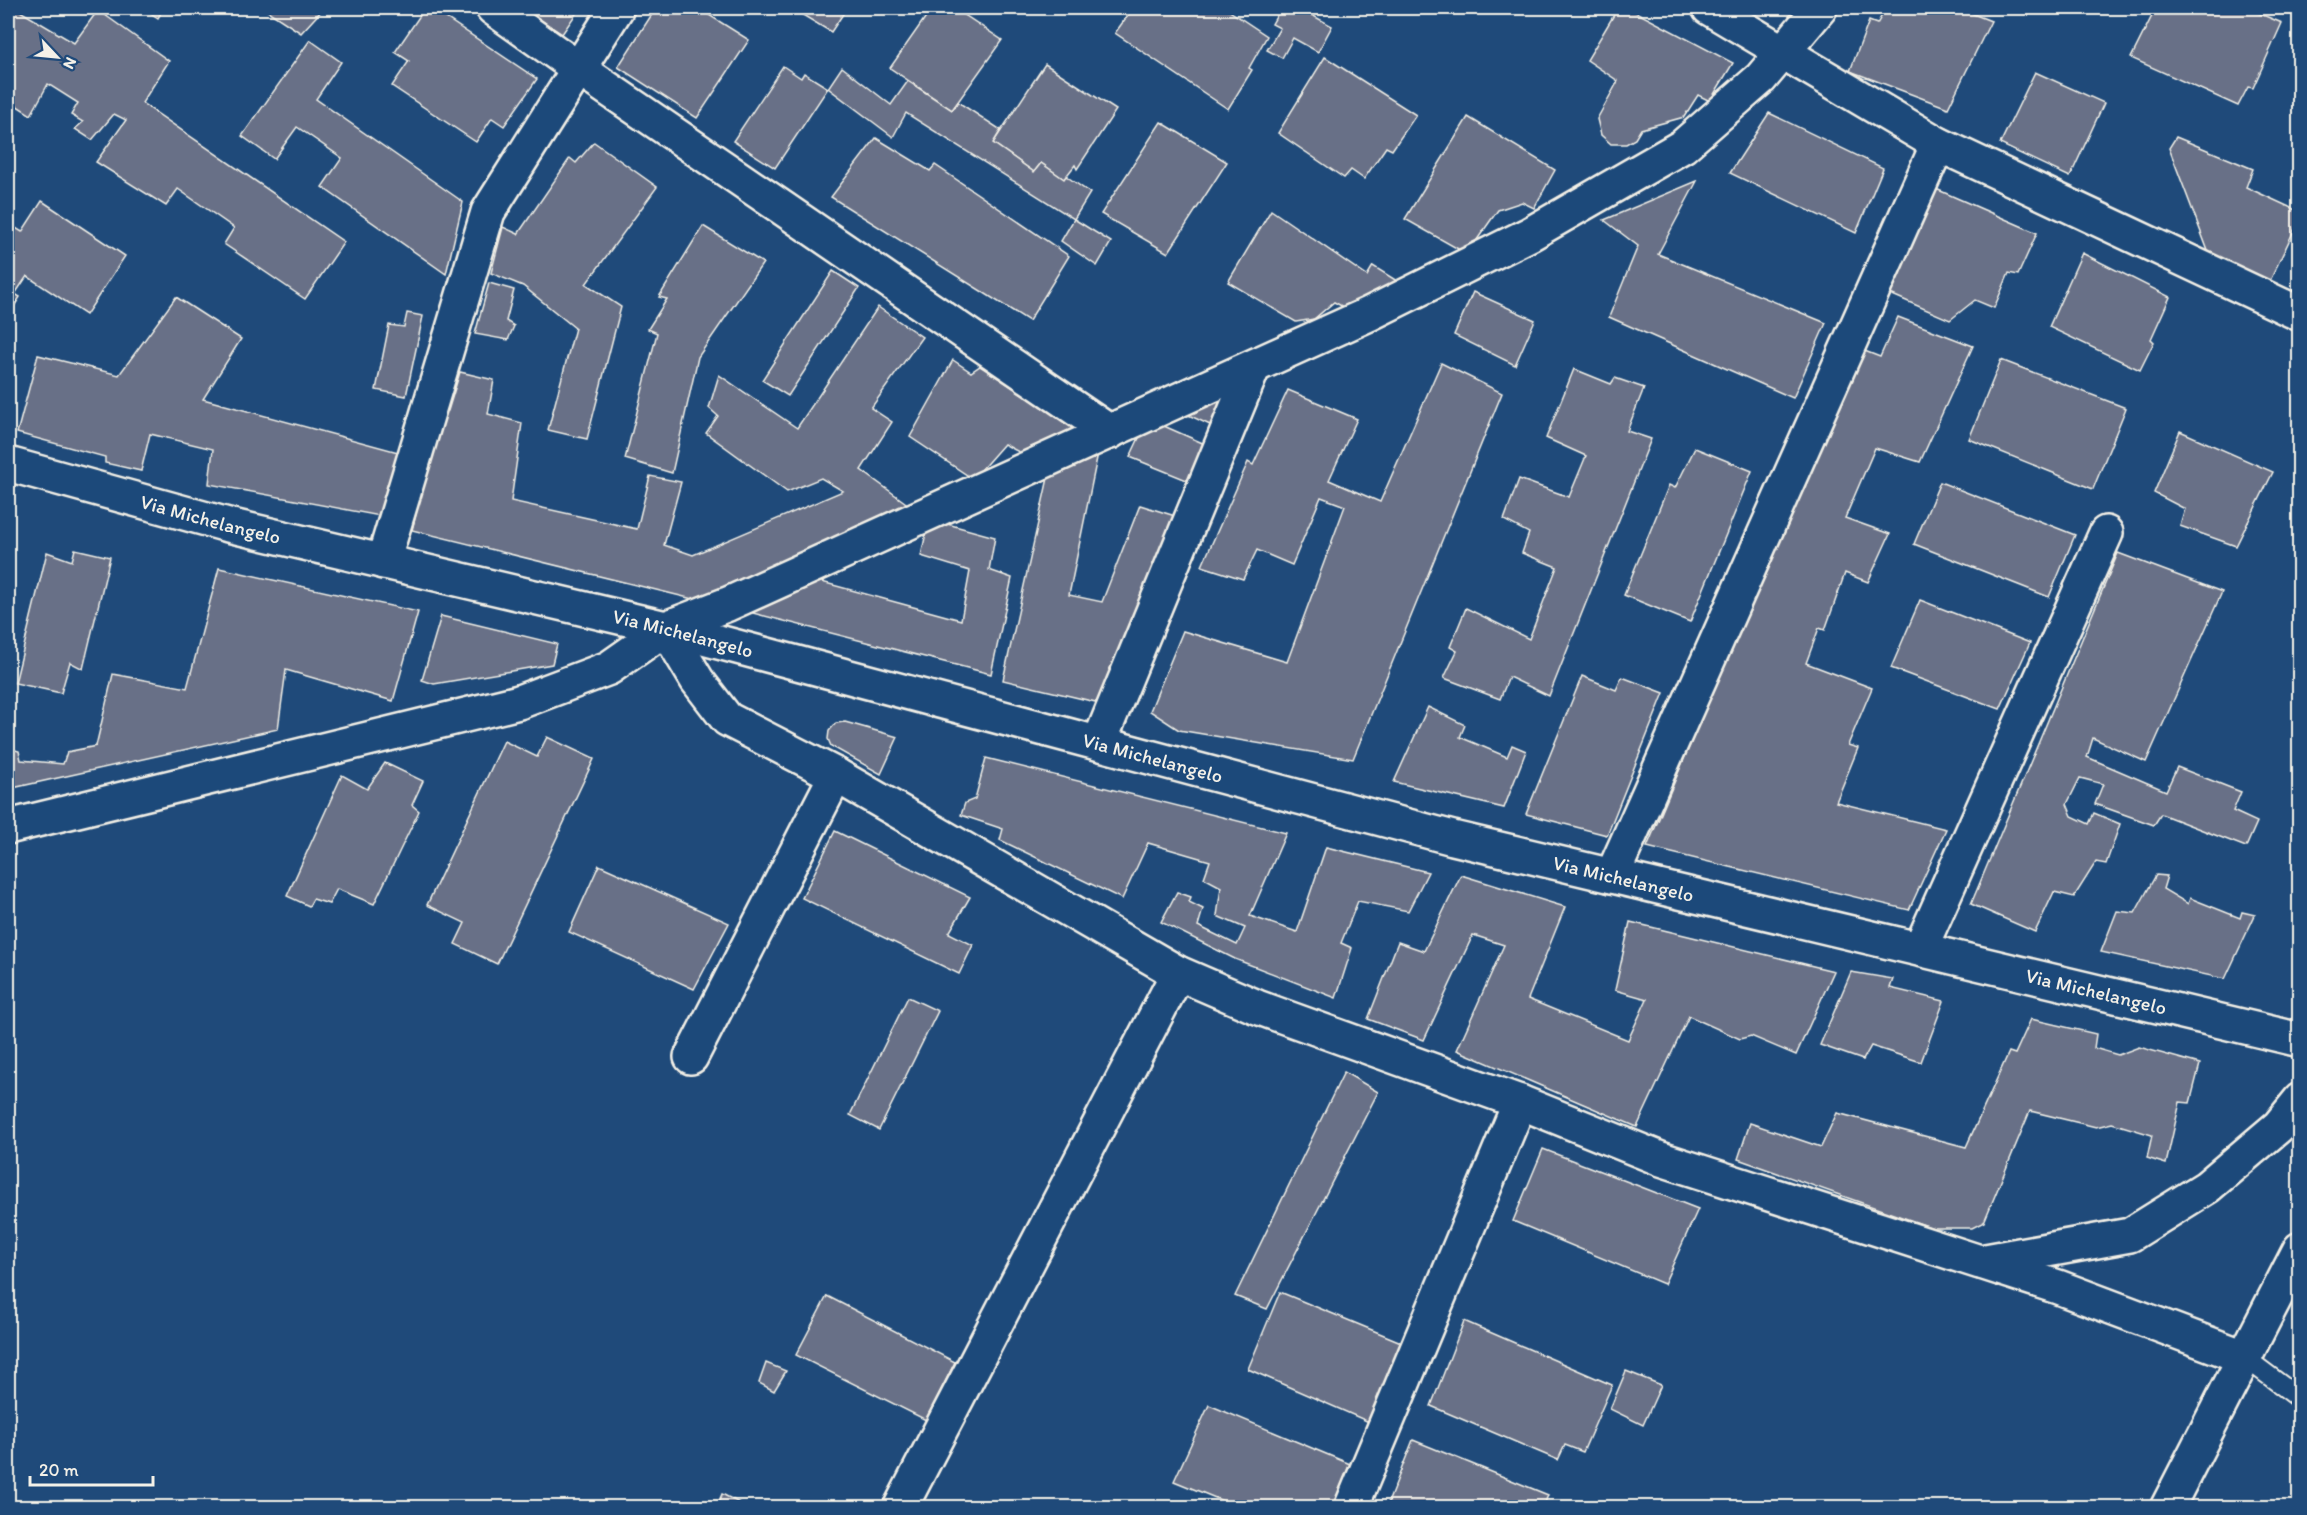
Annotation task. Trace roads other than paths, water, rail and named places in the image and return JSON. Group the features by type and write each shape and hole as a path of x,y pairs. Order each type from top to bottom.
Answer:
{"street":[{"path":"493,8 1110,432"},
{"path":"383,562 488,212 617,8"},
{"path":"1709,8 1785,51 1938,144 2300,314"},
{"path":"8,826 519,702 609,668 666,628 728,604 1253,368 1370,314 1530,234 1683,146 1761,78 1820,8"},
{"path":"1612,876 1938,144"},
{"path":"1099,743 1253,368"},
{"name":"Via Michelangelo","path":"8,464 228,525 666,628 1453,838 2300,1040"},
{"path":"1920,949 2106,533"},
{"path":"666,628 697,680 727,719 836,775 1178,973 1257,1007 1520,1102 1661,1159 2058,1287 2244,1357"},
{"path":"692,1057 836,775"},
{"path":"900,1508 1178,973"},
{"path":"1980,1262 2130,1235 2207,1187 2279,1126 2300,1100"},
{"path":"1351,1508 1520,1102"},
{"path":"2167,1508 2300,1249"}],"lane":[{"path":"2244,1357 2300,1399"}]}
